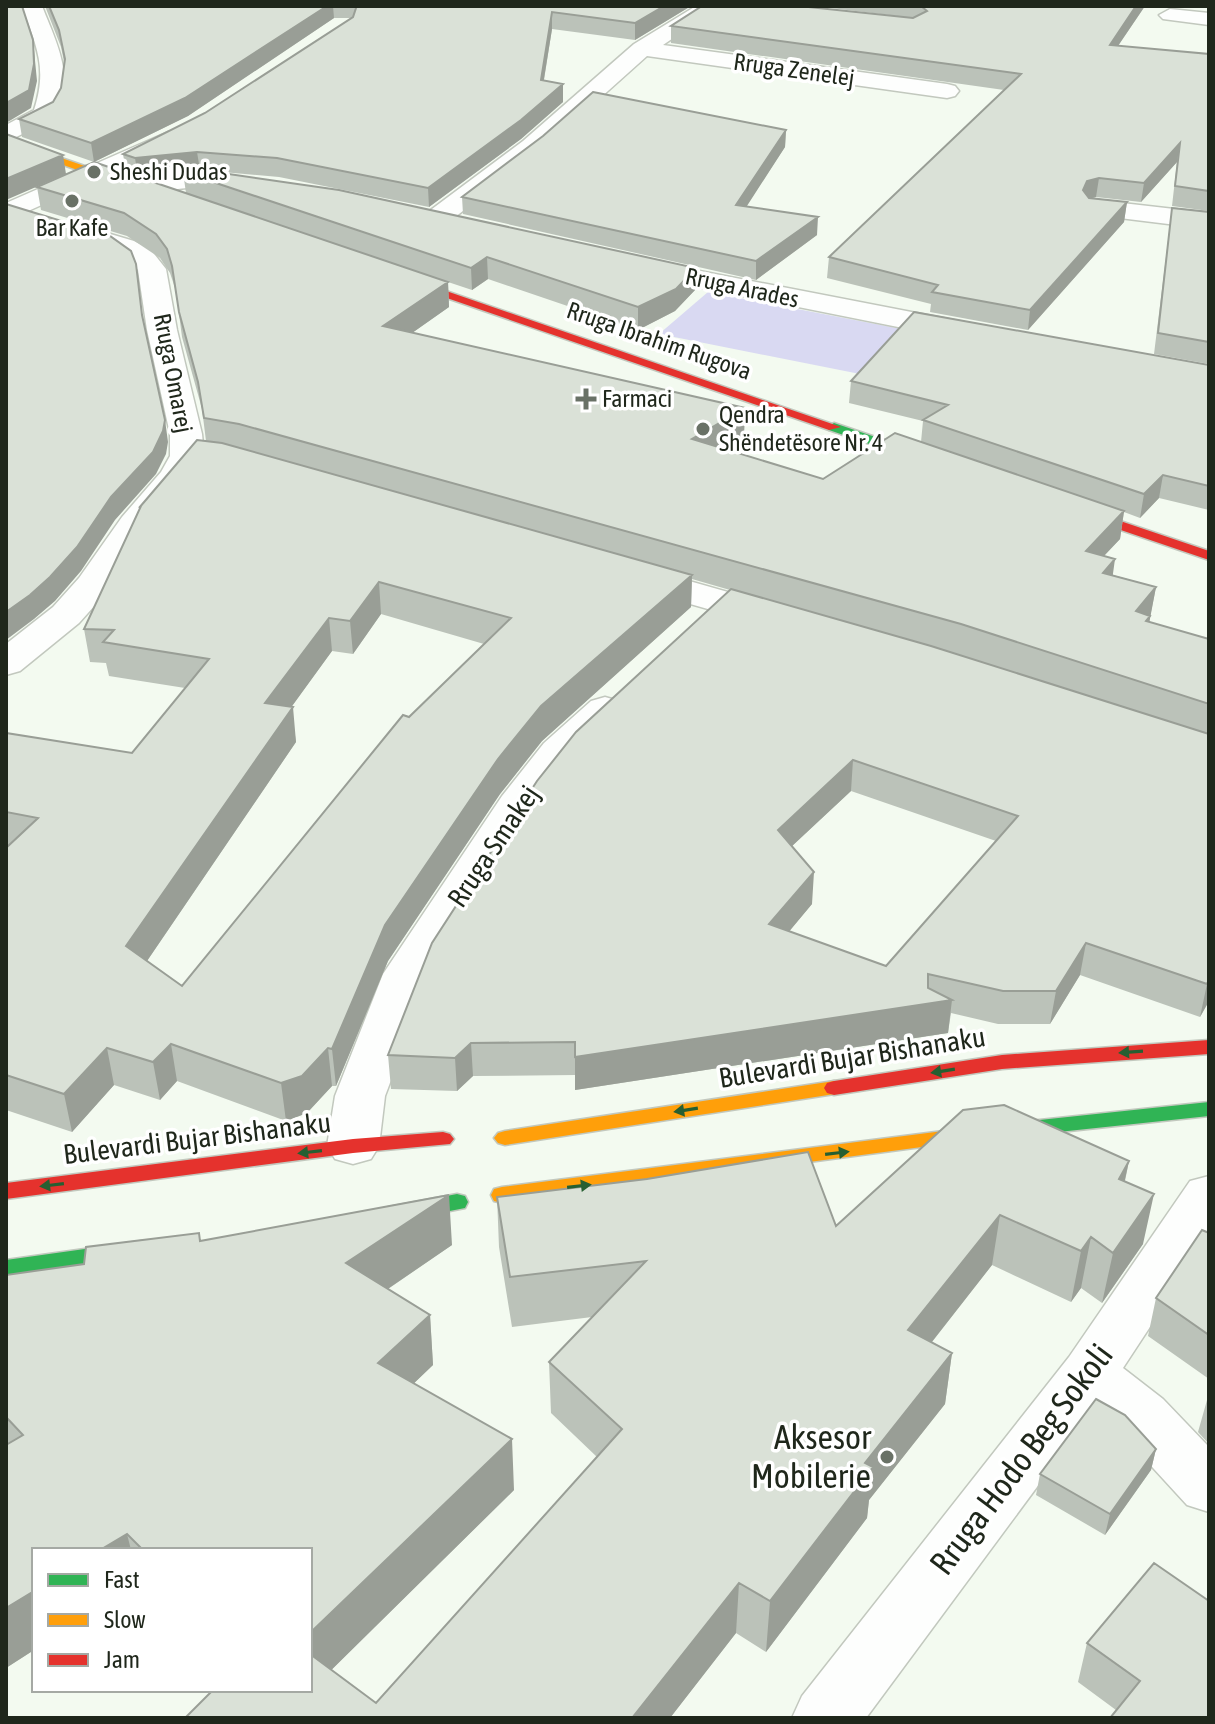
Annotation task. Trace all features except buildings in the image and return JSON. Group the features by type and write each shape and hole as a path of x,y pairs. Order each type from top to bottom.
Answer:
{"main road":[{"path":"6,142 172,200"},
{"name":"Rruga Ibrahim Rugova","path":"378,270 952,467"},
{"path":"1043,499 1209,556"},
{"name":"Bulevardi Bujar Bishanaku","path":"505,1138 1002,1062 1209,1047"},
{"path":"369,1218 457,1202 481,1203 502,1195 1047,1125 1209,1109"},
{"name":"Bulevardi Bujar Bishanaku","path":"6,1191 353,1146 443,1139 464,1132"},
{"path":"485,1132 505,1138 518,1151 520,1167 517,1182 502,1195"},
{"path":"425,1159 428,1151 443,1139"},
{"path":"431,1189 457,1202"},
{"path":"6,1268 164,1246"}],"street":[{"path":"6,135 45,114 52,94 56,70 32,6"},
{"path":"466,225 423,215 532,146 642,49 710,6"},
{"path":"1170,15 1209,19"},
{"name":"Rruga Zenelej","path":"642,49 947,91"},
{"path":"6,212 184,131"},
{"path":"134,187 189,180 262,187"},
{"path":"1096,208 1209,221"},
{"name":"Rruga Omarej","path":"6,212 124,247 141,256 152,269 162,330 186,434 201,458 175,477 134,524 92,586 66,615 6,663"},
{"name":"Rruga Arades","path":"609,261 995,337"},
{"path":"597,566 809,627"},
{"path":"691,632 720,601"},
{"name":"Rruga Smakej","path":"353,1146 360,1096 407,974 517,805 559,752 640,679"},
{"name":"Rruga Hodo Beg Sokoli","path":"826,1718 1089,1373 1209,1195"},
{"path":"1089,1373 1142,1416 1209,1487"}],"shaded area":[{"path":"708,292 912,331 870,376 659,334"}],"traffic: fast":[{"path":"834,427 938,463"},
{"path":"975,1134 1209,1109"},
{"path":"389,1215 457,1202"},
{"path":"6,1268 142,1249"}],"traffic: slow":[{"path":"6,142 136,187"},
{"path":"505,1138 834,1088"},
{"path":"502,1195 975,1134"}],"traffic: jam":[{"path":"390,275 834,427"},
{"path":"1067,507 1209,556"},
{"path":"834,1088 1002,1062 1209,1047"},
{"path":"6,1191 353,1146 443,1139"}],"place":[{"name":"Sheshi Dudas","path":"94,172"},
{"name":"Bar Kafe","path":"72,201"},
{"name":"Farmaci","path":"586,399"},
{"name":"Qendra Shëndetësore Nr. 4","path":"703,429"},
{"name":"Aksesor Mobilerie","path":"887,1457"}]}
